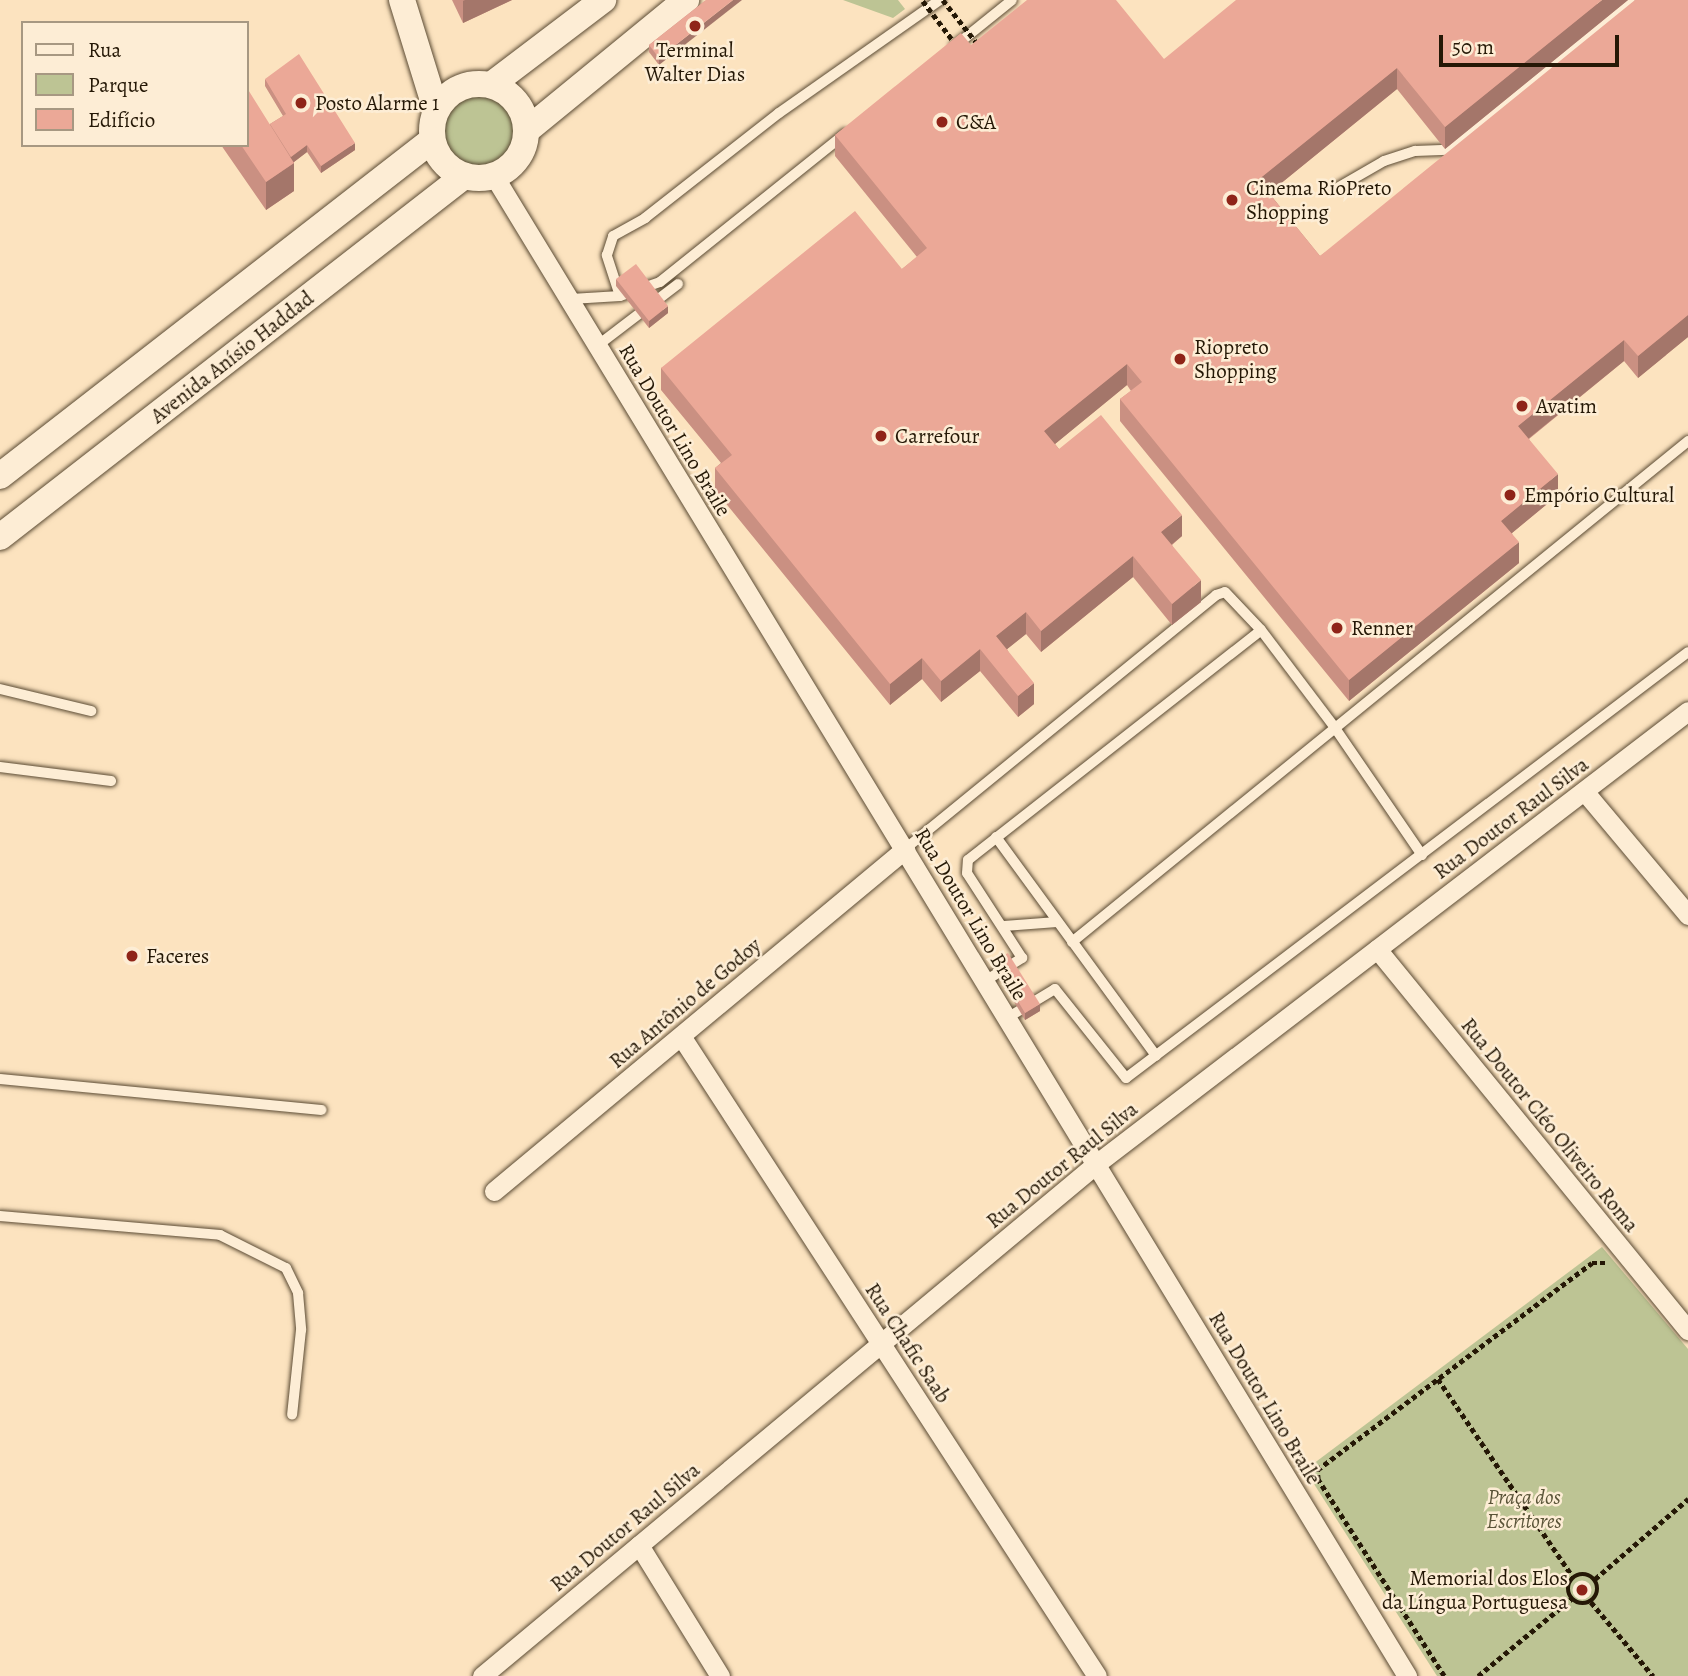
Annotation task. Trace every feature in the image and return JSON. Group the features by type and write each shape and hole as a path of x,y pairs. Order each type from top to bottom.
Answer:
{"main road":[{"path":"402,0 427,80 443,102"},
{"path":"0,476 432,140 443,102 463,86 491,85 603,0"},
{"path":"432,140 439,156 464,176 494,176 517,159 526,131 686,0"},
{"path":"491,85 516,102 526,131"},
{"name":"Avenida Anísio Haddad","path":"1,535 464,176"}],"street":[{"name":"Rua Doutor Lino Braile","path":"494,176 1407,1676"},
{"name":"Rua Doutor Raul Silva","path":"482,1676 1097,1164 1688,711"},
{"path":"1584,791 1688,915"},
{"name":"Rua Antônio de Godoy","path":"494,1191 905,849"},
{"name":"Rua Doutor Cléo Oliveiro Roma","path":"1377,949 1688,1329"},
{"name":"Rua Chafic Saab","path":"681,1036 1097,1676"},
{"path":"639,1545 720,1676"}],"lane":[{"path":"620,296 607,255 613,236 645,218 779,113 942,0"},
{"path":"950,50 1012,0"},
{"path":"1339,187 1394,158 1415,151 1448,150 1630,0"},
{"path":"571,299 620,296 672,274 856,125"},
{"path":"597,346 678,284"},
{"path":"1072,943 1688,441"},
{"path":"905,849 1216,594 1232,595 1261,630 1335,727 1422,855"},
{"path":"985,981 1022,958 1004,926 967,873 968,860 1261,630"},
{"path":"1007,1018 1055,989 1126,1078 1688,652"},
{"path":"0,689 91,711"},
{"path":"0,767 111,781"},
{"path":"996,837 1156,1056"},
{"path":"1004,926 1057,922"},
{"path":"0,1079 322,1110"},
{"path":"0,1216 220,1234 285,1268 298,1293 301,1330 292,1415"}],"path":[{"path":"942,0 976,42"},
{"path":"923,1 964,54"},
{"path":"1444,1676 1318,1480 1317,1470 1592,1263 1612,1263"},
{"path":"1438,1379 1573,1577"},
{"path":"1595,1578 1688,1499"},
{"path":"1573,1577 1585,1574 1595,1578"},
{"path":"1573,1577 1568,1589 1571,1599 1582,1605 1591,1602 1598,1590 1595,1578"},
{"path":"1478,1676 1571,1599"},
{"path":"1591,1602 1653,1676"}],"green space":[{"path":"843,0 898,0 905,9 893,18"},
{"path":"472,95 486,95 500,101 510,111 516,132 514,146 500,163 486,169 472,169 458,163 448,153 442,139 442,125 448,111 458,101"},
{"name":"Praça dos Escritores","path":"1602,1247 1688,1349 1688,1676 1437,1676 1305,1470"}],"building":[{"name":"Terminal Walter Dias","path":"706,0 733,0 659,58 649,45"},
{"name":"Riopreto Shopping","path":"1027,0 1116,0 1164,59 1236,0 1602,0 1445,127 1397,68 1258,180 1320,256 1635,0 1688,0 1688,315 1638,356 1624,340 1518,426 1558,474 1501,521 1519,542 1349,680 1120,399 1142,382 1127,364 1044,431 1059,449 1101,415 1182,515 1161,532 1201,580 1172,604 1133,556 1041,631 1026,612 996,636 1034,683 1018,696 980,649 941,681 922,658 890,684 715,468 732,455 661,368 855,211 902,269 927,248 835,135 961,33 971,45"},
{"name":"Posto Alarme 1","path":"299,54 355,143 321,166 307,145 291,157 270,124 286,114 265,79"},
{"path":"248,90 294,163 266,182 242,147 248,147"},
{"path":"636,264 668,306 649,321 616,279"},
{"path":"1008,953 1040,1004 1025,1013 994,961"}],"place":[{"name":"Terminal Walter Dias","path":"695,26"},
{"name":"Posto Alarme 1","path":"301,103"},
{"name":"C&A","path":"942,122"},
{"name":"Cinema RioPreto Shopping","path":"1232,200"},
{"name":"Riopreto Shopping","path":"1180,359"},
{"name":"Avatim","path":"1522,406"},
{"name":"Carrefour","path":"881,436"},
{"name":"Empório Cultural","path":"1510,495"},
{"name":"Renner","path":"1337,628"},
{"name":"Faceres","path":"132,956"},
{"name":"Memorial dos Elos da Língua Portuguesa","path":"1582,1590"}]}
